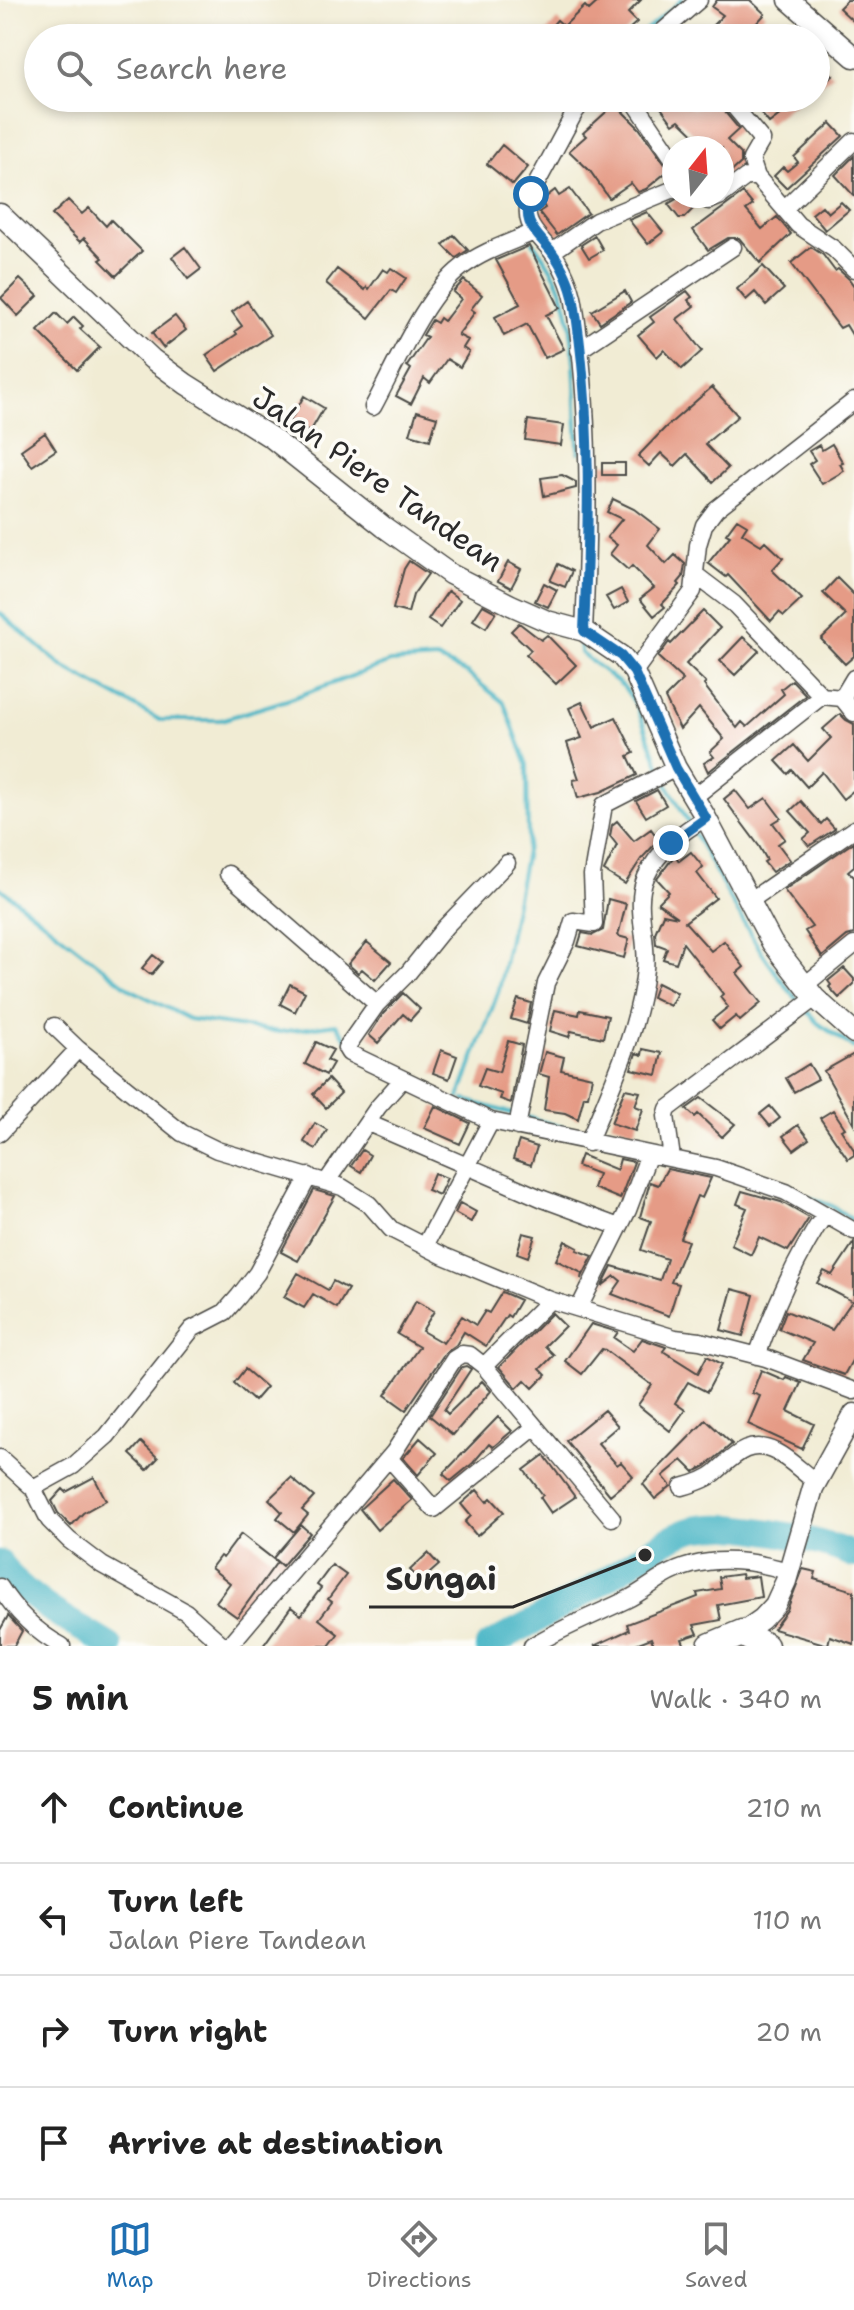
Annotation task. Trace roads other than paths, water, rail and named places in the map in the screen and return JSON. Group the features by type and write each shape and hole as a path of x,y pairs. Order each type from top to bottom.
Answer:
{"highway":[{"path":"711,1646 742,1633 765,1646"}],"street":[{"path":"674,24 699,0"},
{"path":"789,0 816,24"},
{"path":"830,36 854,57"},
{"path":"575,112 531,194 527,213 534,232 552,252 565,275 574,299 587,426 587,556 578,629"},
{"path":"641,112 662,142"},
{"path":"739,112 762,140 751,159 757,177 786,207 798,225 834,249 854,269"},
{"path":"786,207 854,141"},
{"path":"734,186 746,177 757,177"},
{"path":"552,252 596,221 662,194"},
{"name":"Jalan Piere Tandean","path":"0,214 152,359 272,438 384,527 450,574 511,605 578,629 621,656 634,672 676,768 694,797 703,820 807,1000 854,1033"},
{"path":"373,407 432,299 449,279 483,254 534,232"},
{"path":"579,350 733,247"},
{"path":"634,672 693,591 698,545 704,525 716,509 854,401"},
{"path":"697,576 734,604 822,696 842,698 854,713"},
{"path":"842,698 854,678"},
{"path":"694,797 822,696"},
{"path":"517,1127 546,983 567,941 573,921 594,924 592,875 604,805 676,768"},
{"path":"588,1143 627,1047 645,968 641,911 645,879 661,854 703,820"},
{"path":"751,900 854,829"},
{"path":"507,863 377,1004 346,1048 364,1062 491,1121 716,1168 786,1192 854,1231"},
{"path":"228,874 377,1004"},
{"path":"672,1158 666,1116 668,1109 807,1000 854,945"},
{"path":"54,1026 182,1133 217,1150 327,1181 356,1194 391,1229 425,1246 550,1300 675,1338 700,1341 757,1356 854,1391"},
{"path":"0,1133 78,1049"},
{"path":"327,1181 402,1080"},
{"path":"425,1246 491,1121"},
{"path":"368,1123 543,1199 619,1227"},
{"path":"579,1308 619,1227 649,1154"},
{"path":"33,1488 73,1466 107,1436 192,1329 225,1312 257,1273 309,1176"},
{"path":"757,1356 789,1275 802,1248 825,1214"},
{"path":"484,1366 550,1300"},
{"path":"0,1458 33,1488 49,1520 69,1540 102,1565 186,1612 226,1646 389,1458 454,1359 462,1354 470,1355 484,1366 612,1518"},
{"path":"742,1633 775,1605 814,1485 854,1414"},
{"path":"389,1458 434,1509 535,1427"},
{"path":"682,1487 715,1473 726,1460 745,1448 757,1446 779,1453 814,1485"},
{"path":"532,1646 637,1595 686,1566 718,1560 789,1567"},
{"path":"0,1587 42,1642 62,1646"}],"waterway":[{"path":"654,24 682,0"},
{"path":"533,242 554,273 570,322 579,452"},
{"path":"0,613 63,667 160,720 221,720 287,700 390,662 437,659 467,673 504,703 527,765 528,841 499,990 459,1098"},
{"path":"580,636 581,653 624,687 636,705 661,770"},
{"path":"664,779 689,823"},
{"path":"693,831 769,964 800,1003"},
{"path":"0,888 130,989 189,1019 280,1032 336,1024 348,1041"},
{"path":"806,1010 819,1024 854,1048"},
{"path":"465,1100 514,1114"},
{"path":"523,1116 572,1130"},
{"path":"811,1198 832,1206 854,1221"},
{"path":"488,1646 583,1594 656,1547 691,1530 727,1527 773,1532 854,1555"},
{"path":"0,1563 37,1600 110,1646"}],"place":[{"name":"Sungai","path":"645,1555"}]}
